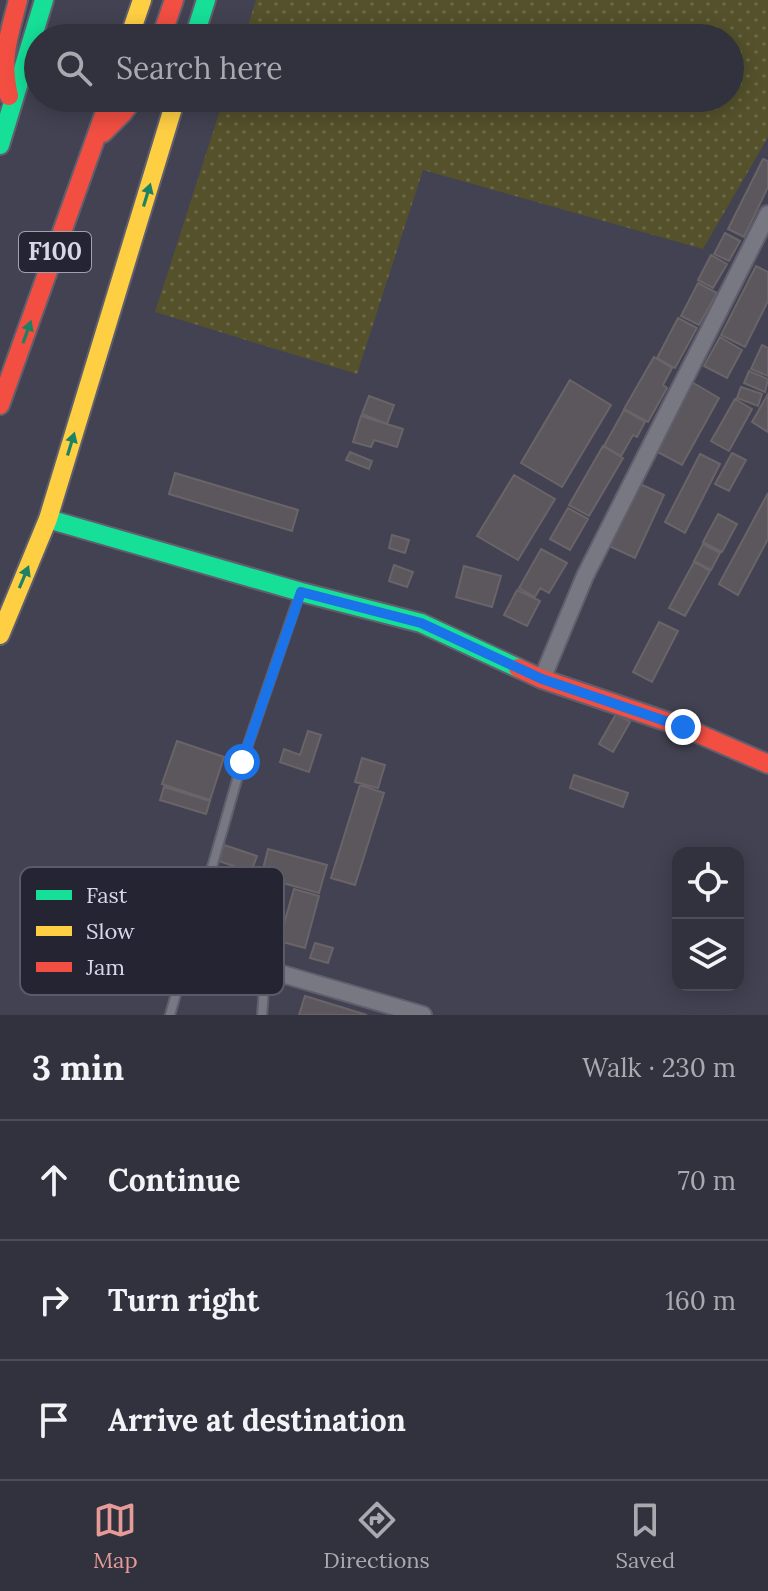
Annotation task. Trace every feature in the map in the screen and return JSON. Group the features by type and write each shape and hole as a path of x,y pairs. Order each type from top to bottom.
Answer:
{"main road":[{"path":"12,105 4,76 5,52 18,0"},
{"path":"37,24 44,0"},
{"path":"134,24 142,0"},
{"path":"166,24 174,0"},
{"path":"198,24 206,0"},
{"path":"0,145 24,66"},
{"name":"F100","path":"0,405 105,112"},
{"path":"96,141 124,112"},
{"path":"0,635 48,519 172,112"},
{"path":"48,519 421,623 542,679 683,727 768,764"}],"street":[{"path":"542,679 585,576 768,214"},
{"path":"284,975 423,1015"}],"lane":[{"path":"211,867 242,762 301,592"},
{"path":"170,1015 176,995"},
{"path":"262,1015 263,995"}],"shaded area":[{"path":"256,0 768,0 768,137 703,249 423,170 357,374 155,312 219,112 744,112 744,24 248,24"}],"building":[{"path":"763,159 768,161 768,187 744,237 728,229"},
{"path":"725,233 740,241 729,261 714,254"},
{"path":"711,255 727,264 713,288 698,280"},
{"path":"756,266 768,272 768,301 745,347 721,335"},
{"path":"698,283 717,293 699,325 681,316"},
{"path":"678,318 697,328 675,368 657,358"},
{"path":"720,337 742,350 727,378 704,366"},
{"path":"762,345 768,348 768,376 751,369"},
{"path":"654,357 672,368 663,385 667,388 648,422 624,409"},
{"path":"749,371 768,379 765,392 744,383"},
{"path":"570,380 611,405 562,487 521,463"},
{"path":"690,381 719,398 682,465 652,449"},
{"path":"741,387 762,394 758,406 737,398"},
{"path":"768,394 768,432 752,422"},
{"path":"369,396 394,405 387,424 362,414"},
{"path":"735,399 752,409 729,451 711,441"},
{"path":"624,410 645,422 621,456 604,446"},
{"path":"361,416 403,429 397,447 374,440 371,447 353,442"},
{"path":"603,446 623,458 589,516 569,505"},
{"path":"350,452 372,461 369,469 346,460"},
{"path":"732,453 746,460 729,491 715,484"},
{"path":"700,454 720,464 685,533 665,522"},
{"path":"175,473 298,510 292,531 169,494"},
{"path":"514,475 555,499 518,560 477,536"},
{"path":"638,483 664,495 635,558 609,546"},
{"path":"768,493 768,539 738,595 719,584"},
{"path":"568,508 588,519 570,550 550,539"},
{"path":"718,514 737,524 722,552 703,542"},
{"path":"392,535 409,540 405,553 389,548"},
{"path":"703,544 720,553 711,570 694,561"},
{"path":"541,549 567,563 549,593 540,588 535,597 519,588"},
{"path":"694,562 710,571 685,616 669,608"},
{"path":"394,565 413,572 407,587 389,581"},
{"path":"464,566 501,576 492,607 456,597"},
{"path":"517,590 540,601 527,626 504,615"},
{"path":"659,622 678,631 652,682 633,672"},
{"path":"616,714 630,722 613,752 599,744"},
{"path":"308,731 321,735 309,772 280,762 284,749 300,755"},
{"path":"177,741 224,757 210,800 162,784"},
{"path":"362,758 385,765 378,788 355,782"},
{"path":"574,775 628,793 623,807 570,788"},
{"path":"360,785 384,793 355,885 331,878"},
{"path":"164,787 210,801 206,814 160,800"},
{"path":"224,845 257,856 253,867 236,867 219,861"},
{"path":"268,849 327,865 319,893 284,883 284,867 264,867"},
{"path":"294,889 319,896 305,948 284,942 284,924"},
{"path":"315,943 333,948 328,963 310,958"},
{"path":"305,996 367,1015 299,1015"}],"traffic: fast":[{"path":"37,24 44,0"},
{"path":"198,24 206,0"},
{"path":"0,145 24,66"},
{"path":"48,519 421,623 518,668"}],"traffic: slow":[{"path":"134,24 142,0"},
{"path":"0,635 48,519 172,112"}],"traffic: jam":[{"path":"9,96 6,58 18,0"},
{"path":"166,24 174,0"},
{"path":"0,405 105,112"},
{"path":"103,133 124,112"},
{"path":"518,668 683,727 768,764"}],"route":[{"path":"242,762 301,592 421,623 542,679 683,727"}]}
